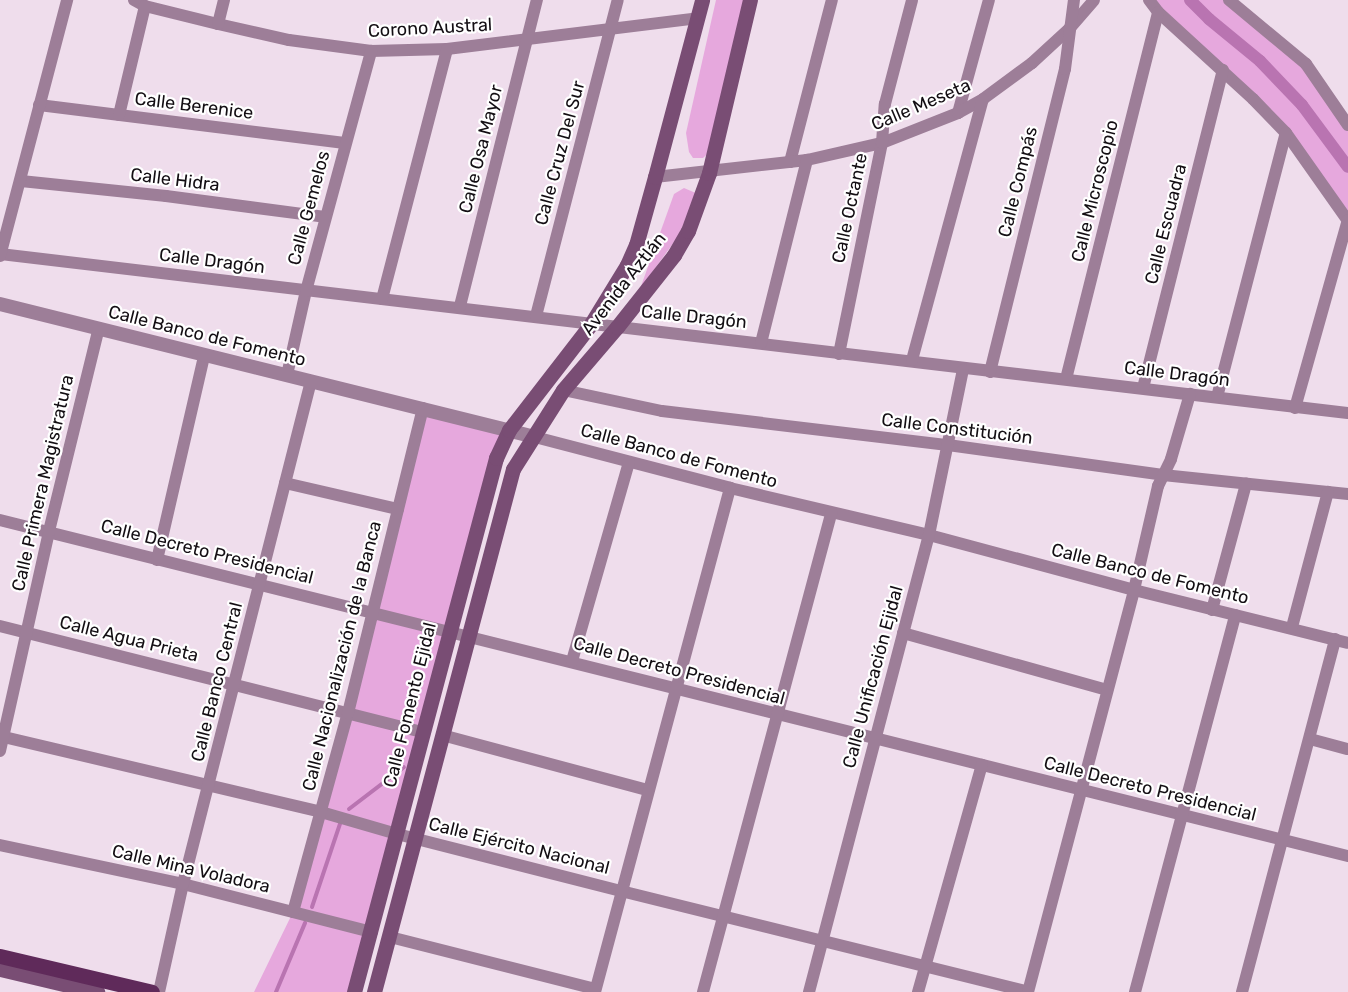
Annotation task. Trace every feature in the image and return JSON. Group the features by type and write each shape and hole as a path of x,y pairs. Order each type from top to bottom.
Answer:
{"main road":[{"name":"Avenida Aztlán","path":"509,430 591,324 627,265 636,245 702,0"},
{"name":"Avenida Aztlán","path":"531,436 563,390 674,255 688,231 709,173 750,0"},
{"name":"Calle Fomento Ejidal","path":"354,992 372,932 448,631 496,458 509,430"},
{"name":"Calle Fomento Ejidal","path":"374,992 513,468 531,436"},
{"path":"0,956 152,992"},
{"path":"0,969 97,992"}],"street":[{"path":"0,255 67,0"},
{"path":"218,24 224,0"},
{"name":"Calle Osa Mayor","path":"460,306 537,0"},
{"name":"Calle Cruz Del Sur","path":"536,315 618,0"},
{"path":"790,162 832,0"},
{"name":"Calle Octante","path":"839,354 882,143 885,104 912,0"},
{"path":"958,113 989,0"},
{"name":"Calle Compás","path":"990,372 1065,69 1074,0"},
{"name":"Calle Meseta","path":"655,177 709,173 807,160 882,143 958,113 983,99 1032,63 1069,29 1094,0"},
{"path":"1149,0 1158,12 1223,70 1286,133 1348,220 1295,408"},
{"path":"1229,0 1306,64 1348,125"},
{"path":"119,115 139,3"},
{"name":"Corono Austral","path":"139,3 289,40 370,51 447,49 610,31 698,18"},
{"name":"Calle Microscopio","path":"1066,379 1158,12"},
{"path":"382,299 447,49"},
{"name":"Calle Gemelos","path":"287,375 306,291 370,51"},
{"name":"Calle Escuadra","path":"1143,388 1223,70"},
{"path":"912,360 983,99"},
{"name":"Calle Berenice","path":"39,105 345,143"},
{"path":"1217,398 1286,133"},
{"path":"762,343 807,160"},
{"name":"Calle Hidra","path":"21,182 166,196 325,217"},
{"name":"Calle Dragón","path":"0,255 306,291 460,306 689,337 912,360 963,370 1066,379 1348,413"},
{"name":"Calle Banco de Fomento","path":"0,304 423,408 730,488 929,535 1134,590 1292,627 1348,643"},
{"name":"Calle Primera Magistratura","path":"0,752 49,531 99,328"},
{"path":"157,560 204,356"},
{"name":"Calle Unificación Ejidal","path":"809,992 929,535 963,370"},
{"name":"Calle Banco Central","path":"159,992 183,884 311,381"},
{"name":"Calle Constitución","path":"563,390 662,411 1163,475 1348,494"},
{"path":"1028,992 1134,590 1158,486 1177,442 1190,394"},
{"name":"Calle Nacionalización de la Banca","path":"293,912 348,713 423,408"},
{"path":"572,661 629,462"},
{"path":"285,483 398,509"},
{"path":"1212,610 1246,484"},
{"path":"390,937 595,991 674,689 730,488"},
{"path":"1292,627 1328,492"},
{"path":"703,992 831,513"},
{"name":"Calle Decreto Presidencial","path":"0,520 572,661 777,716 876,738 1080,791 1348,856"},
{"path":"1135,992 1235,615"},
{"name":"Calle Agua Prieta","path":"0,626 422,732"},
{"path":"903,633 1107,690"},
{"path":"1242,992 1335,639"},
{"path":"442,735 647,790"},
{"name":"Calle Ejército Nacional","path":"2,736 321,812 397,834 1028,992"},
{"path":"1310,739 1348,749"},
{"path":"918,992 982,765"},
{"name":"Calle Mina Voladora","path":"0,845 183,884 372,932"}],"shaded area":[{"path":"716,0 747,0 713,149 703,158 693,158 689,152 686,133"},
{"path":"1149,0 1229,0 1294,52 1348,125 1348,221 1286,133"},
{"path":"684,188 698,194 677,238 640,289 674,194"},
{"path":"423,408 509,430 354,992 254,992 293,912"}],"waterway":[{"path":"1190,0 1209,19 1260,61 1302,105 1348,167"},
{"path":"349,809 404,767"},
{"path":"312,907 340,824"},
{"path":"276,992 305,923"}]}
